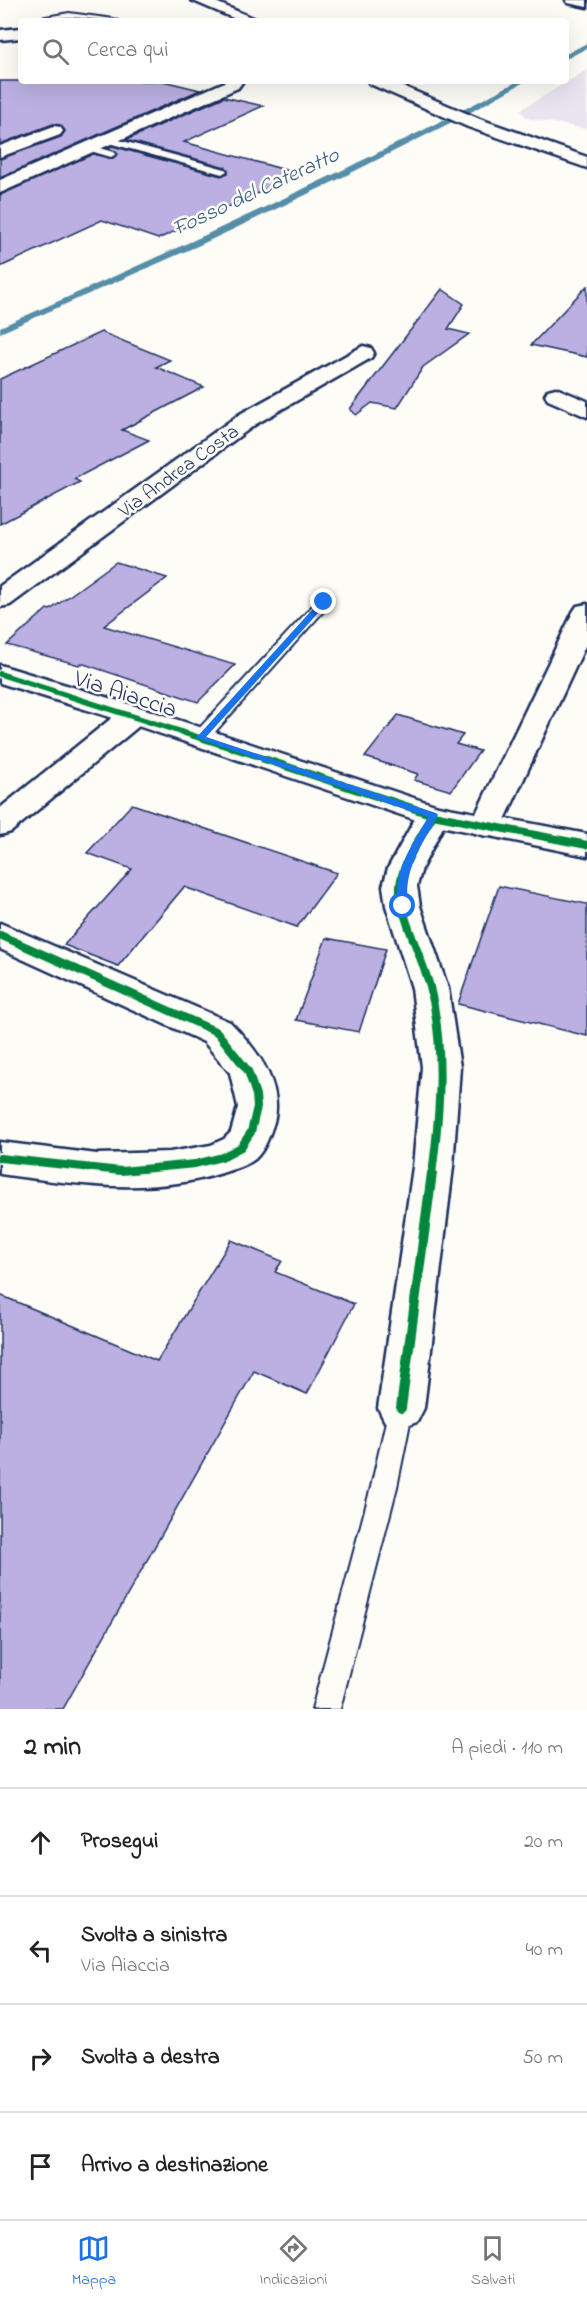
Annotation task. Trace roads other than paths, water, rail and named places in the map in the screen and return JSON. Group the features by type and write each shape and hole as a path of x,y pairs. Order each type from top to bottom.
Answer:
{"main road":[{"path":"198,0 245,18"},
{"path":"216,0 248,18"},
{"path":"573,0 587,3"},
{"path":"0,187 90,148 120,141 229,84"},
{"path":"383,84 474,123 587,163"},
{"path":"0,152 54,131"},
{"path":"514,138 587,156"},
{"path":"544,149 587,174"},
{"name":"Via Andrea Costa","path":"0,599 248,418 363,353"},
{"path":"555,395 587,410"},
{"path":"486,826 587,612"},
{"name":"Via Aiaccia","path":"0,674 134,715 433,815 587,846"},
{"path":"0,825 134,715"},
{"path":"401,1408 433,1167 441,1067 430,988 403,906 400,886 405,868 433,815"},
{"path":"0,935 217,1032 238,1052 250,1077 259,1106 252,1133 239,1149 215,1159 183,1166 107,1173 0,1158"}],"lane":[{"path":"48,18 69,15 92,18"},
{"path":"120,141 222,171"},
{"path":"200,738 324,602"},
{"path":"326,1709 384,1487 401,1408"}],"waterway":[{"name":"Fosso del Cateratto","path":"569,55 587,45"},
{"name":"Fosso del Cateratto","path":"0,330 264,212 395,148 517,84"}]}
